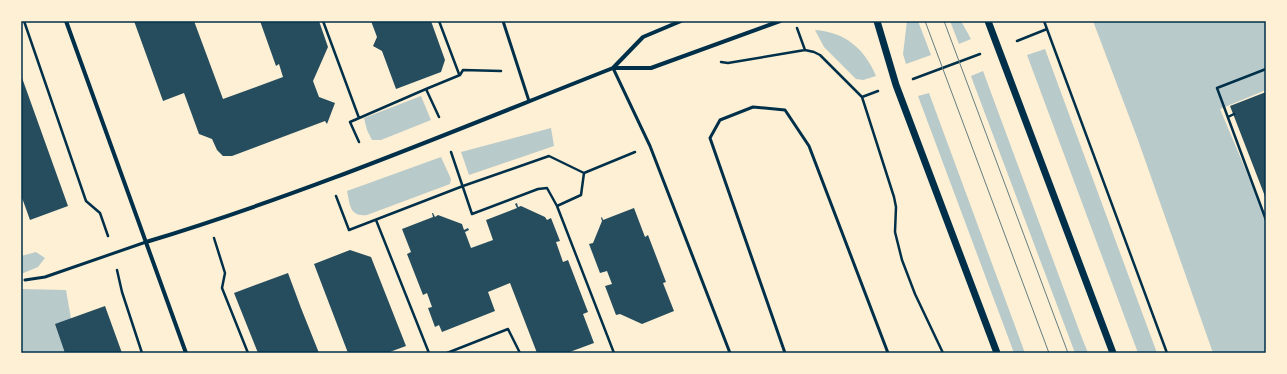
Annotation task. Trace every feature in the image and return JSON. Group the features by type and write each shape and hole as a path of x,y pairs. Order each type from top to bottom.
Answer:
{"street":[{"path":"66,21 186,353"},
{"path":"613,68 643,36 681,21"},
{"path":"146,242 209,223 377,162 613,68 651,68 780,21"},
{"path":"877,21 896,85 997,353"},
{"path":"988,21 1113,353"}],"lane":[{"path":"503,21 529,101"},
{"path":"613,68 650,146 730,353"},
{"path":"786,353 710,138 720,120 752,107 785,110 809,146 888,353"},
{"path":"25,280 45,276 146,242"}],"path":[{"path":"24,21 86,200 100,213 114,253 122,292 142,353"},
{"path":"323,21 359,118"},
{"path":"439,21 460,75"},
{"path":"1044,21 1168,353"},
{"path":"1020,40 1047,29"},
{"path":"798,31 805,50"},
{"path":"728,63 805,50 814,52 820,55 862,97 894,197 896,207 895,232 902,260 914,294 943,353"},
{"path":"911,80 978,55"},
{"path":"1266,69 1217,88 1266,220"},
{"path":"359,142 350,122 460,75 463,70 505,72"},
{"path":"426,89 439,118"},
{"path":"862,97 881,90"},
{"path":"1228,117 1234,114"},
{"path":"335,193 349,230 463,186 549,156 584,173 650,146"},
{"path":"450,150 472,214 538,189 547,188 557,206 614,353"},
{"path":"557,206 581,195 584,173"},
{"path":"376,220 429,353"},
{"path":"209,223 225,273 222,288 248,353"},
{"path":"447,353 508,329 520,353"}],"shaded area":[{"path":"907,21 918,21 931,55 906,64 903,54"},
{"path":"950,21 961,21 971,39 959,44"},
{"path":"1093,21 1266,21 1266,90 1220,109 1266,218 1266,353 1213,353 1138,140"},
{"path":"815,30 836,34 853,44 866,58 876,76 863,80 856,79 824,47"},
{"path":"1045,49 1157,353 1138,353 1027,55"},
{"path":"983,71 1088,353 1075,353 972,79 971,76"},
{"path":"929,93 1025,353 1014,353 918,96"},
{"path":"421,96 431,120 381,140 372,140 367,130 364,118"},
{"path":"551,128 554,146 469,175 461,152"},
{"path":"441,157 451,179 450,184 367,215 357,214 351,209 347,191"},
{"path":"36,252 45,258 38,267 21,274 21,256"},
{"path":"21,289 66,290 77,353 21,353"}],"building":[{"path":"134,21 194,21 223,99 283,77 279,64 276,66 260,21 319,21 328,47 313,81 319,97 335,103 327,124 325,121 232,156 223,156 217,150 212,139 199,134 184,93 163,101"},
{"path":"371,21 431,21 445,60 441,72 396,89 382,51 373,46 377,37"},
{"path":"21,75 68,206 30,220 21,195"},
{"path":"1266,92 1266,199 1230,106"},
{"path":"517,203 518,207 521,206 545,217 547,220 551,218 560,241 556,242 563,262 568,260 588,312 583,314 594,343 567,353 537,353 510,283 488,292 495,311 442,332 439,325 435,327 428,308 432,307 427,293 423,295 407,254 411,252 402,229 433,217 433,213 435,217 438,215 462,224 464,230 468,228 469,230 465,232 471,248 493,240 486,220 517,208 515,204"},
{"path":"634,208 645,237 648,235 666,282 663,283 674,311 642,324 620,314 616,315 605,286 612,284 607,271 600,273 589,244 593,243 602,221 602,217 603,220"},
{"path":"350,250 371,257 406,346 387,353 348,353 314,264"},
{"path":"288,273 319,353 258,353 234,293"},
{"path":"105,306 122,353 65,353 55,324"}],"tram line":[{"path":"925,21 1049,353"},
{"path":"944,21 1068,353"}]}
